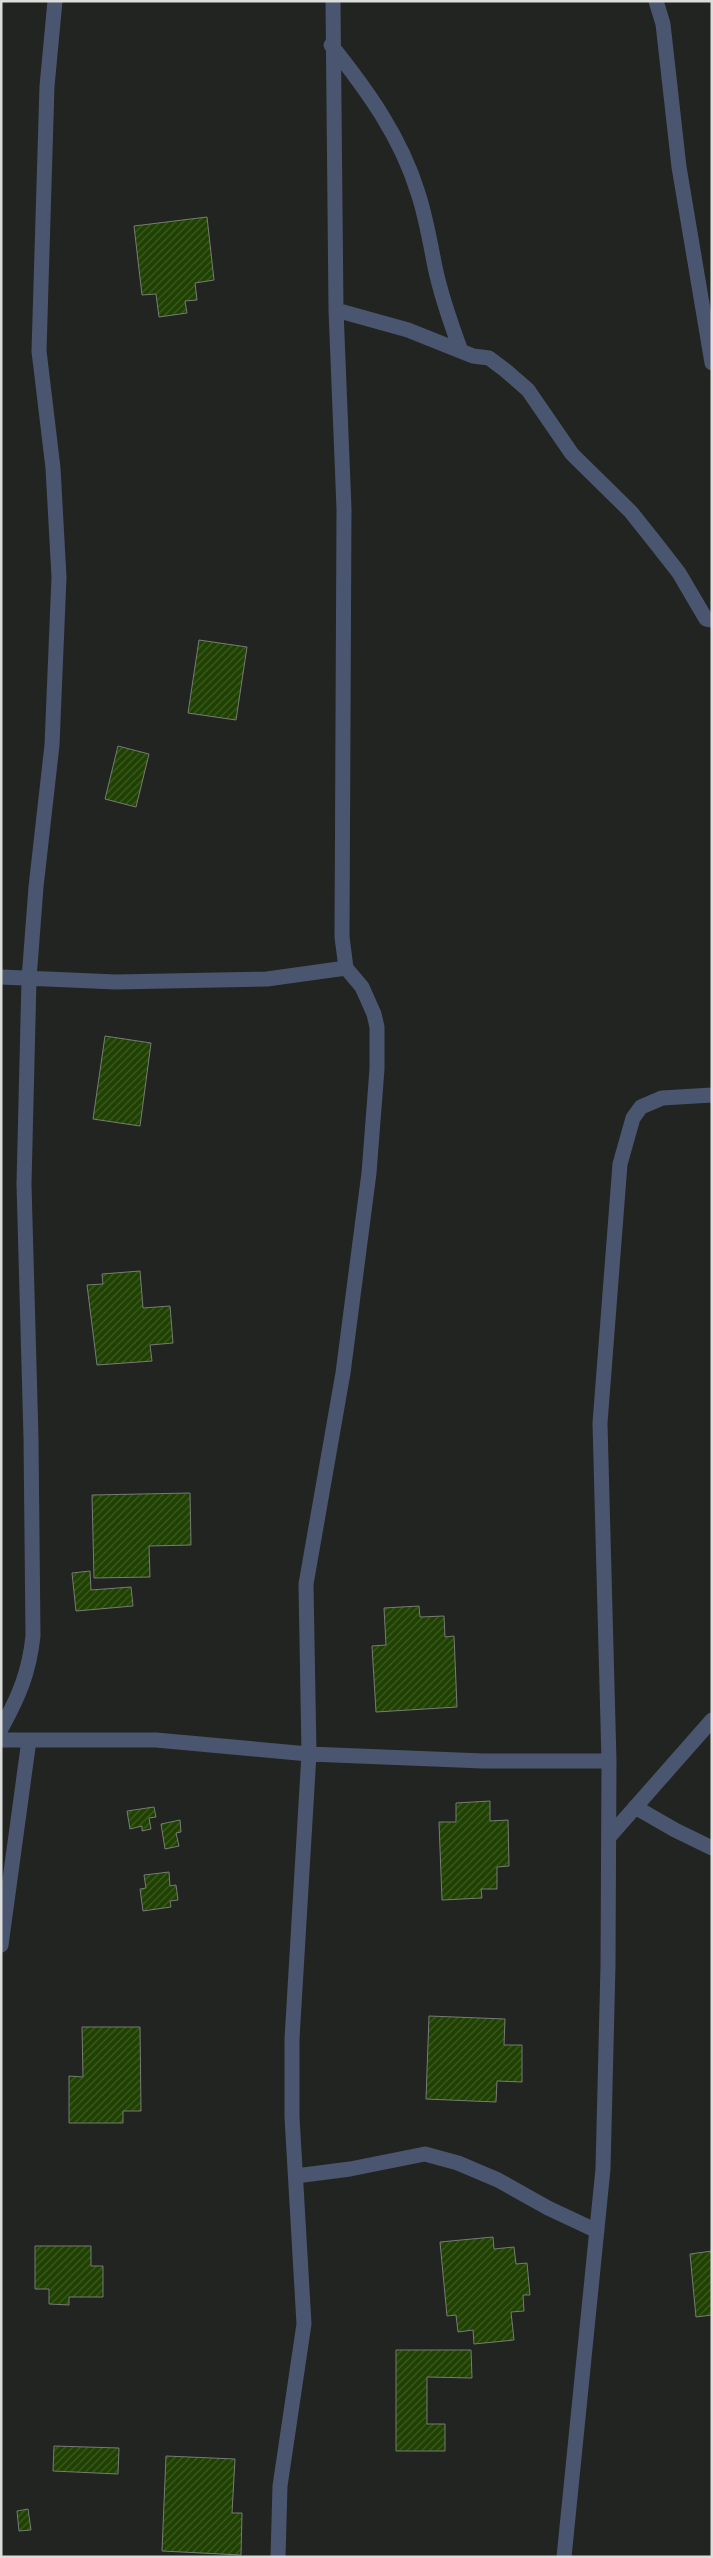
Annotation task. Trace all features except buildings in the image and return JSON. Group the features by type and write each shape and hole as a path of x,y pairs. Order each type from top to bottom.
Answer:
{"street":[{"path":"1,1729 23,1685 30,1665 33,1636 31,1438 24,1184 29,979 36,887 52,745 59,577 53,468 39,351 47,86 55,1"},
{"path":"278,2557 280,2486 304,2324 292,2117 292,2039 309,1754 306,1584 343,1373 369,1174 377,1069 378,1027 362,987 346,968 342,937 344,509 336,310 333,1"},
{"path":"656,1 662,24 679,167 712,363"},
{"path":"332,45 372,99 406,160 418,192 428,227 435,269 461,351"},
{"path":"336,310 408,330 473,356 489,358 528,390 572,454 631,512 679,573 706,619 712,620"},
{"path":"1,978 116,982 267,979 346,968"},
{"path":"564,2557 603,2170 609,1761 600,1423 620,1164 633,1118 641,1107 662,1098 712,1094"},
{"path":"609,1837 712,1720"},
{"path":"1,1740 156,1740 309,1754 483,1761 609,1761"},
{"path":"1,1945 29,1740"},
{"path":"635,1807 675,1830 712,1848"},
{"path":"296,2176 350,2169 425,2154 458,2163 498,2180 548,2208 597,2231"}]}
